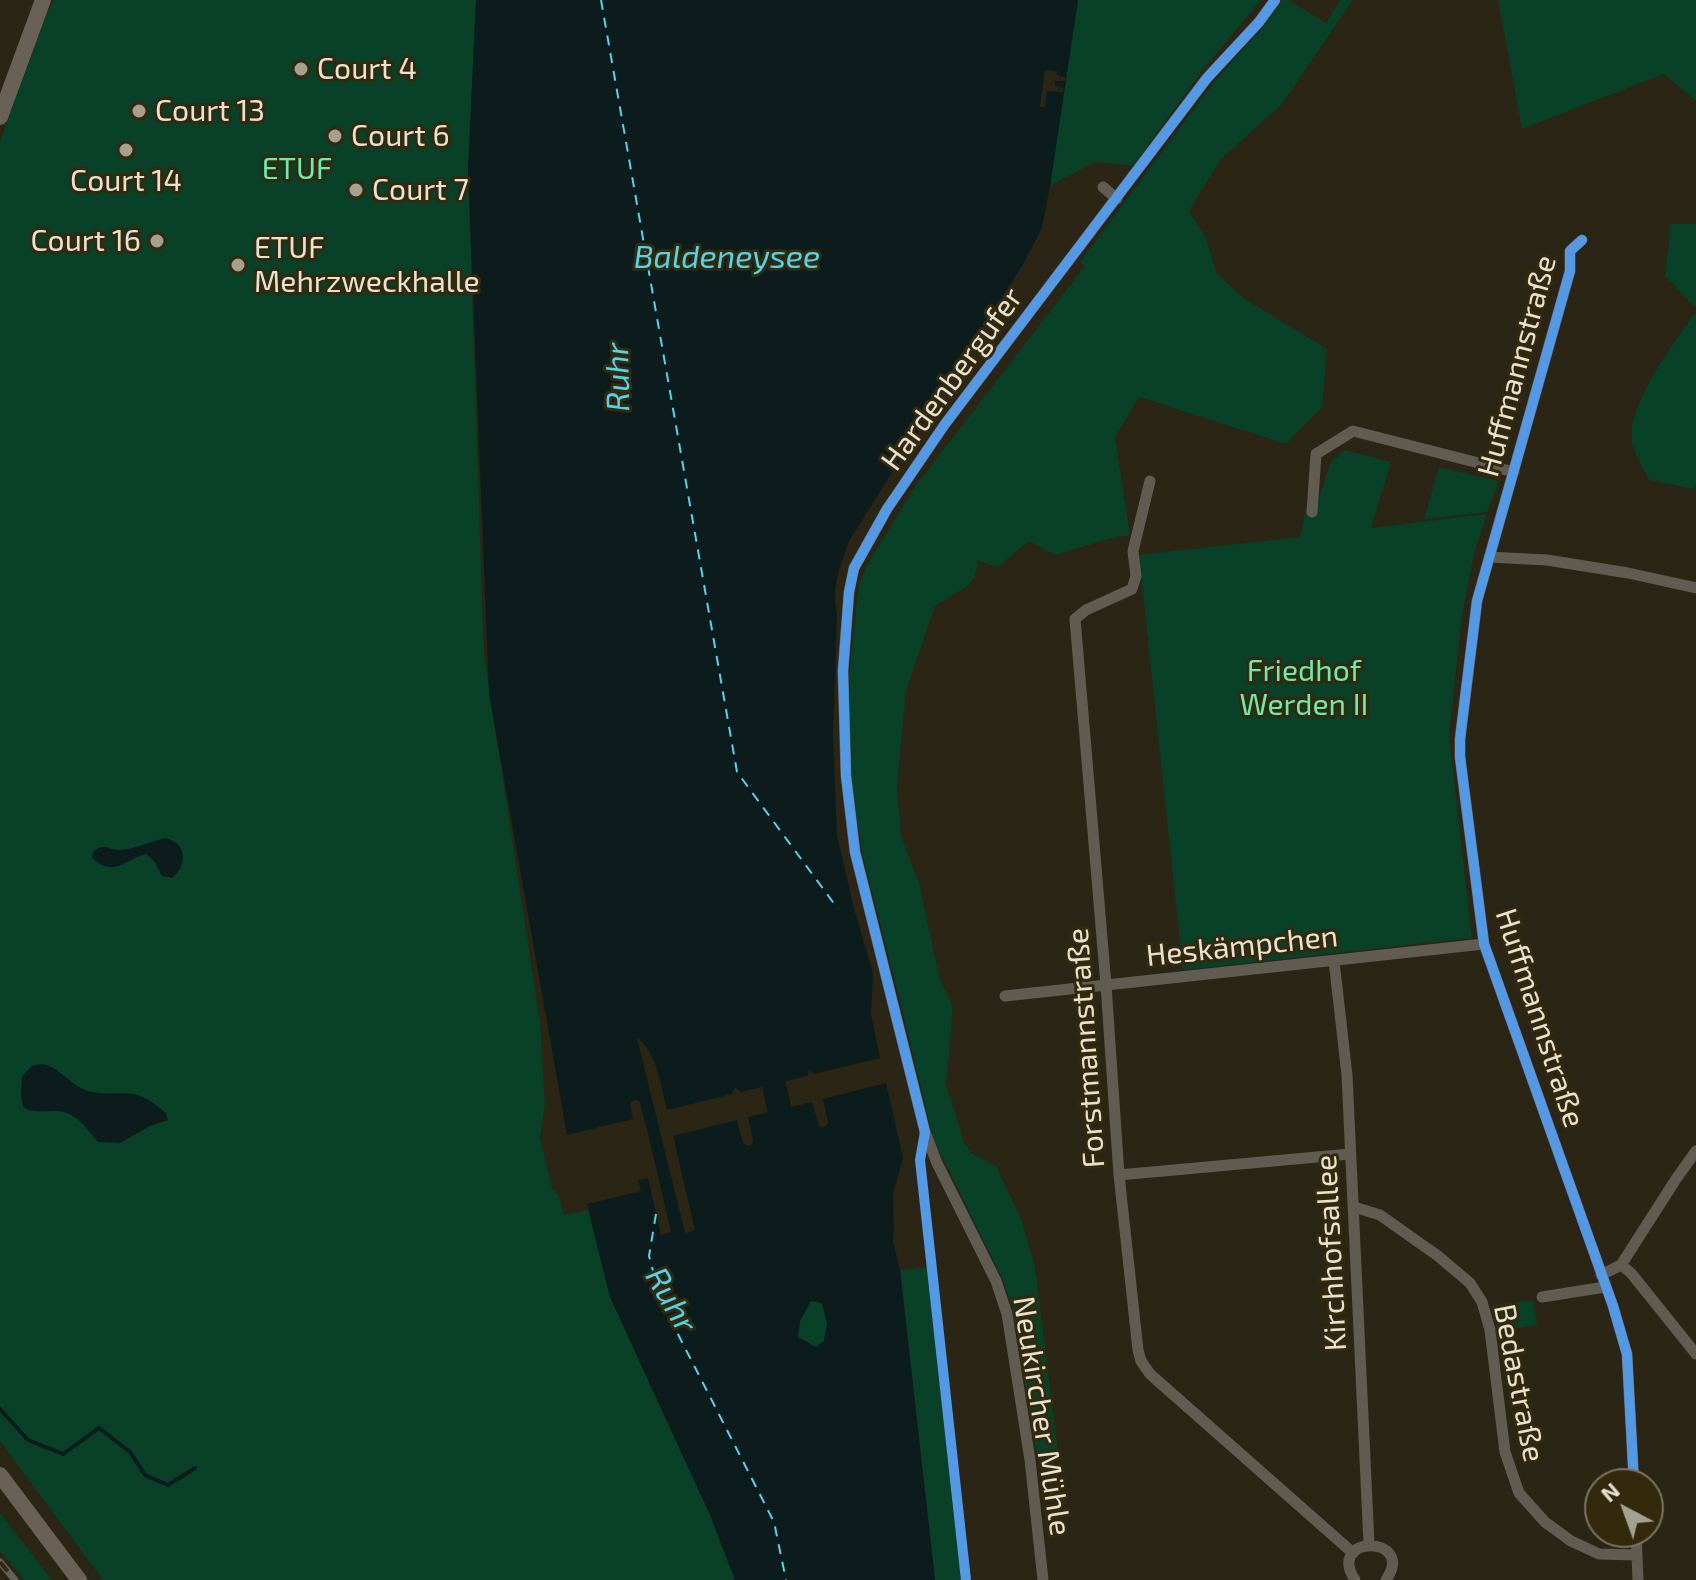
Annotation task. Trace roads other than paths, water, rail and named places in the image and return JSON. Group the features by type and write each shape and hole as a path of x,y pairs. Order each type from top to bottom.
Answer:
{"main road":[{"path":"0,117 43,0"},
{"path":"0,1475 79,1580"}],"street":[{"name":"Hardenbergufer","path":"925,1132 855,852 846,776 843,671 849,592 854,568 887,509 945,424 1207,78 1275,0"},
{"path":"1103,187 1117,199"},
{"name":"Huffmannstraße","path":"1582,240 1570,251 1570,271 1477,601 1460,757 1484,944 1627,1354 1633,1468"},
{"name":"Huffmannstraße","path":"1312,512 1316,454 1353,431 1514,472"},
{"name":"Forstmannstraße","path":"1150,481 1133,551 1136,576 1132,589 1086,610 1075,619 1119,1175 1138,1350 1150,1374 1353,1553"},
{"path":"1489,557 1560,562 1696,588"},
{"name":"Heskämpchen","path":"1005,996 1484,944"},
{"name":"Kirchhofsallee","path":"1334,961 1347,1075 1369,1544"},
{"name":"Neukircher Mühle","path":"925,1132 937,1163 996,1281 1007,1314 1030,1460 1043,1580"},
{"path":"1542,1297 1603,1281 1621,1265 1696,1151"},
{"path":"1119,1175 1350,1154"},
{"name":"Bedastraße","path":"1354,1207 1380,1215 1438,1256 1470,1283 1482,1302 1490,1330 1505,1452 1519,1493 1545,1522 1571,1541 1599,1554 1637,1555"},
{"path":"1621,1265 1631,1273 1696,1354"},
{"path":"1351,1579 1349,1561 1353,1553 1369,1544 1377,1545 1389,1555 1392,1563 1387,1579"},
{"path":"1637,1548 1638,1580"}],"water":[{"name":"Baldeneysee","path":"476,0 1078,0 1042,228 1022,266 849,541 837,577 833,737 837,835 873,973 871,1014 880,1058 814,1074 809,1069 807,1076 741,1092 735,1087 732,1094 667,1110 654,1061 637,1038 685,1233 695,1230 673,1136 737,1120 743,1143 748,1146 753,1140 748,1117 812,1102 819,1126 823,1128 828,1123 823,1099 886,1083 903,1158 893,1194 893,1242 900,1270 935,1580 735,1580 710,1515 610,1297 587,1204 641,1191 638,1180 648,1178 661,1235 671,1232 639,1101 634,1100 630,1104 633,1119 567,1135 489,694 468,170","holes":["811,1301 822,1303 827,1324 824,1341 816,1347 798,1337 800,1321"]},
{"path":"165,838 178,844 183,855 181,867 172,878 162,876 146,854 113,867 92,858 93,852 100,847 122,850"},
{"path":"39,1064 57,1070 77,1086 89,1091 142,1097 166,1113 168,1120 120,1143 98,1142 82,1123 69,1114 23,1107 22,1076 32,1066"}],"waterway":[{"path":"767,1052 786,1141"},
{"path":"0,1409 28,1440 63,1454 99,1428 130,1452 145,1475 168,1485 195,1468"}],"railway":[{"path":"0,1562 15,1580"}],"place":[{"name":"Court 4","path":"301,69"},
{"name":"Court 13","path":"139,111"},
{"name":"Court 6","path":"335,136"},
{"name":"Court 14","path":"126,150"},
{"name":"Court 7","path":"356,190"},
{"name":"Court 16","path":"157,241"},
{"name":"ETUF Mehrzweckhalle","path":"238,265"}],"park label":[{"name":"ETUF","path":"297,169"},
{"name":"Friedhof Werden II","path":"1304,688"}],"water label":[{"name":"Ruhr","path":"618,377"},
{"name":"Ruhr","path":"671,1300"}]}
